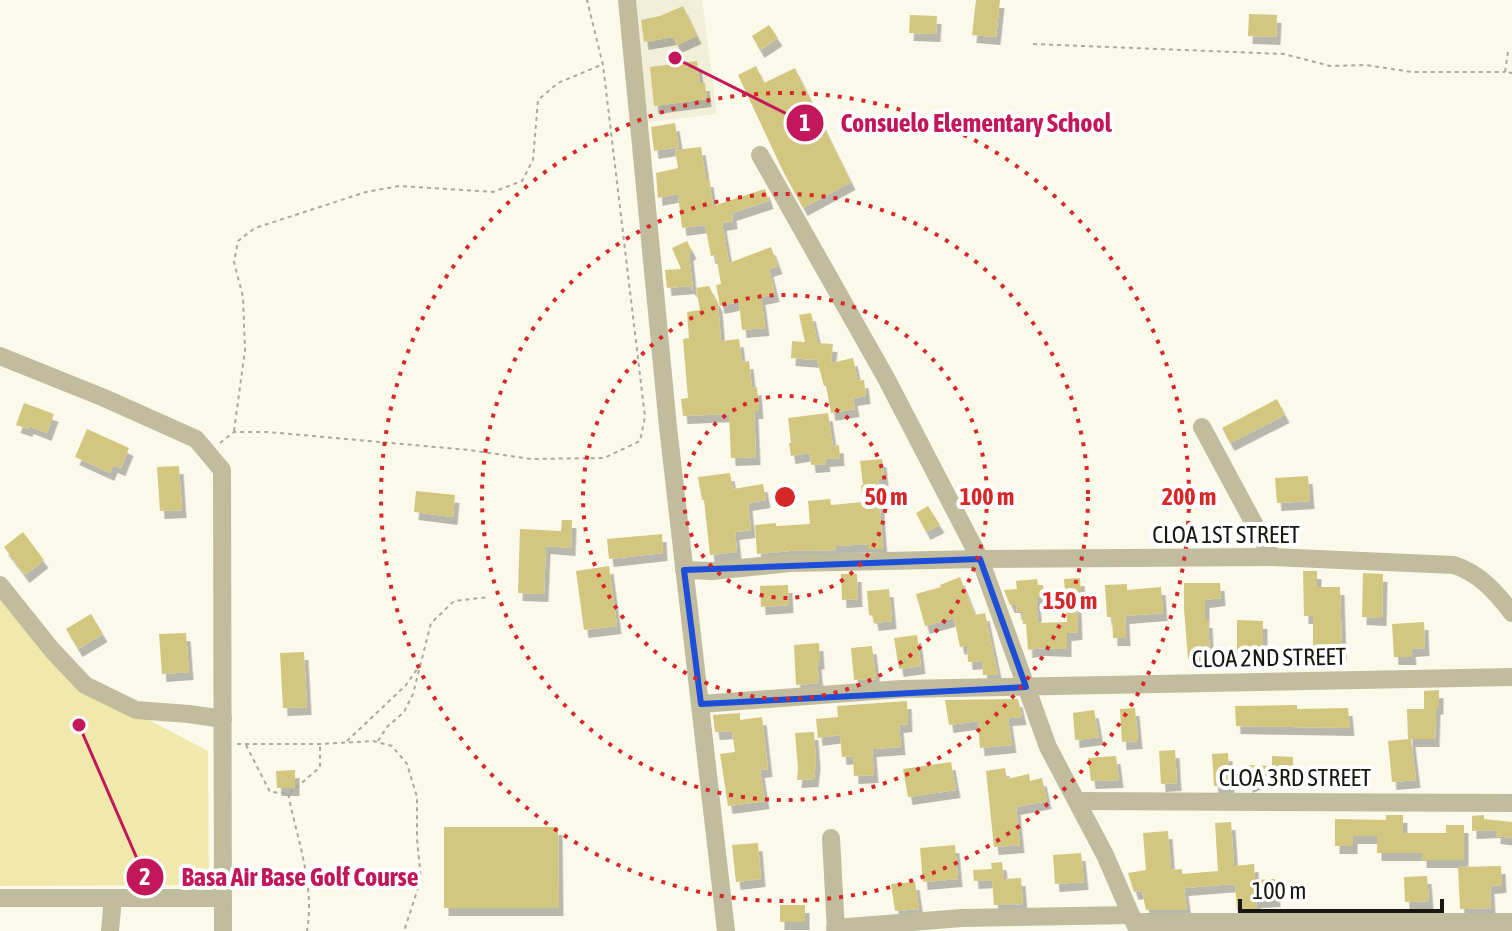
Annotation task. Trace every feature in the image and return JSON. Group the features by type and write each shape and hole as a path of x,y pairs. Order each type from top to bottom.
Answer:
{"street":[{"path":"627,0 684,570 726,931"},
{"path":"760,155 886,378 980,559 1048,747 1105,855 1134,923"},
{"path":"0,356 196,439 222,470 223,931"},
{"path":"1202,427 1272,557"},
{"name":"CLOA 1ST STREET","path":"684,570 712,571 790,563 1272,557 1454,565 1471,571 1509,603"},
{"path":"0,585 52,650 85,685 136,710 223,719"},
{"name":"CLOA 2ND STREET","path":"701,704 875,691 1512,677"},
{"name":"CLOA 3RD STREET","path":"1078,801 1512,803"},
{"path":"831,838 836,930 962,918 1134,923 1512,922"},
{"path":"0,898 223,898"},
{"path":"110,931 113,898"}],"path":[{"path":"208,453 234,432 284,433 469,450 531,459 604,458 640,441 645,417 603,65 587,0"},
{"path":"1033,44 1284,54 1330,66 1366,65 1412,72 1512,73"},
{"path":"1505,72 1508,52"},
{"path":"234,432 245,350 243,297 234,262 238,241 255,228 366,192 399,186 493,192 522,181 533,160 538,100 558,83 603,65"},
{"path":"378,742 387,727 404,712 413,694 431,623 454,601 489,597"},
{"path":"346,742 406,685 421,664"},
{"path":"223,745 378,742 392,746 407,764 417,797 421,879 404,931"},
{"path":"245,744 270,792 288,793 320,767 320,744"},
{"path":"288,793 307,874 307,931"}],"highlighted area":[{"path":"980,559 1026,687 701,704 684,570"}],"shaded area":[{"path":"702,0 717,114 648,122 633,1"},
{"path":"0,592 109,699 208,751 209,885 0,886"}],"building":[{"path":"976,0 1000,0 996,37 972,35"},
{"path":"683,6 697,36 677,45 673,37 644,42 641,20"},
{"path":"1249,14 1277,15 1276,37 1248,36"},
{"path":"910,15 937,16 936,34 909,33"},
{"path":"769,25 778,38 760,50 752,36"},
{"path":"697,61 700,83 705,83 707,99 654,106 650,67"},
{"path":"756,66 764,83 795,68 851,182 803,208 738,75"},
{"path":"675,123 679,147 654,151 651,127"},
{"path":"701,147 713,206 765,189 769,201 732,213 733,221 722,223 729,263 771,247 778,266 769,269 775,294 761,297 765,328 742,330 739,302 720,306 716,285 721,284 716,255 711,256 705,225 682,228 678,194 658,198 656,173 678,168 675,150"},
{"path":"687,241 692,251 689,253 693,290 690,286 667,288 665,270 681,269 672,248"},
{"path":"709,286 718,304 721,341 739,339 742,362 749,361 752,388 757,387 759,411 754,411 756,457 731,458 729,414 683,416 681,399 688,398 683,339 689,338 687,312 700,310 696,288"},
{"path":"811,313 818,343 833,344 831,363 853,358 858,381 864,380 866,396 853,398 855,409 831,413 817,360 791,358 792,341 805,342 799,315"},
{"path":"1277,399 1285,415 1230,443 1222,428"},
{"path":"24,403 54,414 47,433 16,425"},
{"path":"828,413 833,446 839,445 840,458 825,459 826,464 811,465 810,453 791,456 788,418"},
{"path":"87,429 129,448 121,468 113,465 110,473 75,457"},
{"path":"882,459 884,478 878,479 883,549 868,549 868,544 835,546 836,550 757,554 755,525 810,524 808,501 830,499 831,505 863,502 860,461"},
{"path":"179,466 182,510 160,511 157,467"},
{"path":"730,473 733,489 763,484 766,500 748,503 751,530 735,532 737,552 710,555 704,500 698,477"},
{"path":"1308,476 1310,501 1277,503 1275,478"},
{"path":"416,491 455,495 453,517 414,512"},
{"path":"928,506 940,525 926,532 916,513"},
{"path":"562,520 572,520 571,548 546,546 544,594 518,593 520,529 561,531"},
{"path":"23,532 44,560 25,575 4,547"},
{"path":"662,534 663,553 609,559 607,539"},
{"path":"609,566 617,626 584,630 576,571"},
{"path":"1303,571 1317,571 1317,587 1340,587 1342,653 1313,652 1313,616 1304,616"},
{"path":"1363,573 1383,574 1382,618 1362,617"},
{"path":"841,574 857,574 858,599 842,600"},
{"path":"960,577 975,615 985,613 998,675 983,675 982,661 968,662 967,645 960,647 954,618 925,626 916,594 941,587"},
{"path":"1080,578 1082,605 1077,605 1078,632 1067,633 1067,649 1028,650 1022,612 1017,612 1016,605 1010,605 1004,590 1017,589 1016,581 1037,579 1038,585 1043,585 1044,598 1036,598 1038,623 1067,622 1064,579"},
{"path":"1184,583 1220,583 1221,598 1205,600 1210,657 1188,659"},
{"path":"1127,584 1127,590 1161,587 1163,613 1125,616 1126,638 1113,638 1112,617 1107,617 1105,585"},
{"path":"788,585 789,605 761,607 760,586"},
{"path":"889,589 892,621 874,623 873,616 869,615 867,591"},
{"path":"91,614 103,634 78,649 66,629"},
{"path":"1237,620 1263,621 1263,654 1237,654"},
{"path":"1424,622 1425,648 1411,649 1412,657 1394,657 1392,624"},
{"path":"186,633 189,672 162,674 159,634"},
{"path":"917,635 921,666 899,669 894,638"},
{"path":"819,643 819,683 796,685 794,645"},
{"path":"872,646 876,679 854,680 851,648"},
{"path":"304,652 307,707 283,708 280,653"},
{"path":"1439,690 1435,739 1411,739 1416,780 1392,782 1388,741 1410,739 1407,709 1424,709 1424,691"},
{"path":"1018,699 1022,717 1008,718 1012,745 980,748 978,721 949,725 945,700"},
{"path":"907,701 908,724 899,725 901,747 872,749 874,775 854,776 853,756 842,757 840,735 818,738 816,719 838,717 837,706"},
{"path":"1297,705 1297,709 1348,708 1350,728 1236,726 1235,706"},
{"path":"1135,708 1138,741 1122,742 1120,709"},
{"path":"1094,710 1099,737 1075,740 1073,713"},
{"path":"740,713 740,720 762,717 768,769 760,770 765,801 728,806 720,754 735,752 732,731 715,732 713,715"},
{"path":"814,732 814,779 797,780 795,733"},
{"path":"1175,750 1177,783 1161,784 1159,751"},
{"path":"1228,753 1230,785 1214,786 1212,754"},
{"path":"1116,756 1119,780 1091,781 1088,758"},
{"path":"1272,756 1293,757 1293,779 1269,777 1248,785 1248,765 1272,766"},
{"path":"951,762 956,790 908,797 903,769"},
{"path":"1005,768 1007,779 1029,774 1030,781 1042,778 1047,801 1016,807 1020,845 994,847 986,771"},
{"path":"295,770 295,788 277,788 276,771"},
{"path":"1386,815 1403,815 1403,833 1446,833 1446,825 1464,825 1464,860 1422,860 1422,853 1377,853 1377,836 1353,836 1353,846 1335,846 1335,819 1386,820"},
{"path":"1484,815 1484,819 1512,822 1512,838 1496,836 1496,830 1472,831 1472,816"},
{"path":"1231,822 1234,866 1254,864 1255,880 1275,879 1276,899 1256,900 1257,910 1237,910 1235,884 1184,888 1187,910 1146,910 1142,891 1134,892 1128,873 1146,870 1143,833 1168,831 1171,870 1182,869 1182,874 1218,871 1215,823"},
{"path":"444,827 558,827 559,908 444,908"},
{"path":"758,843 761,879 736,882 732,845"},
{"path":"955,845 958,879 923,882 920,848"},
{"path":"1081,853 1084,882 1055,884 1053,855"},
{"path":"1002,862 1004,879 1021,878 1023,904 994,905 992,880 974,881 973,870 992,869 991,863"},
{"path":"1501,866 1502,885 1490,886 1491,908 1460,909 1458,867"},
{"path":"1427,876 1429,901 1405,902 1404,877"},
{"path":"915,882 919,909 895,911 891,884"},
{"path":"780,905 805,905 805,922 780,922"}],"place":[{"name":"Consuelo Elementary School","path":"675,58"},
{"name":"Basa Air Base Golf Course","path":"79,725"}]}
